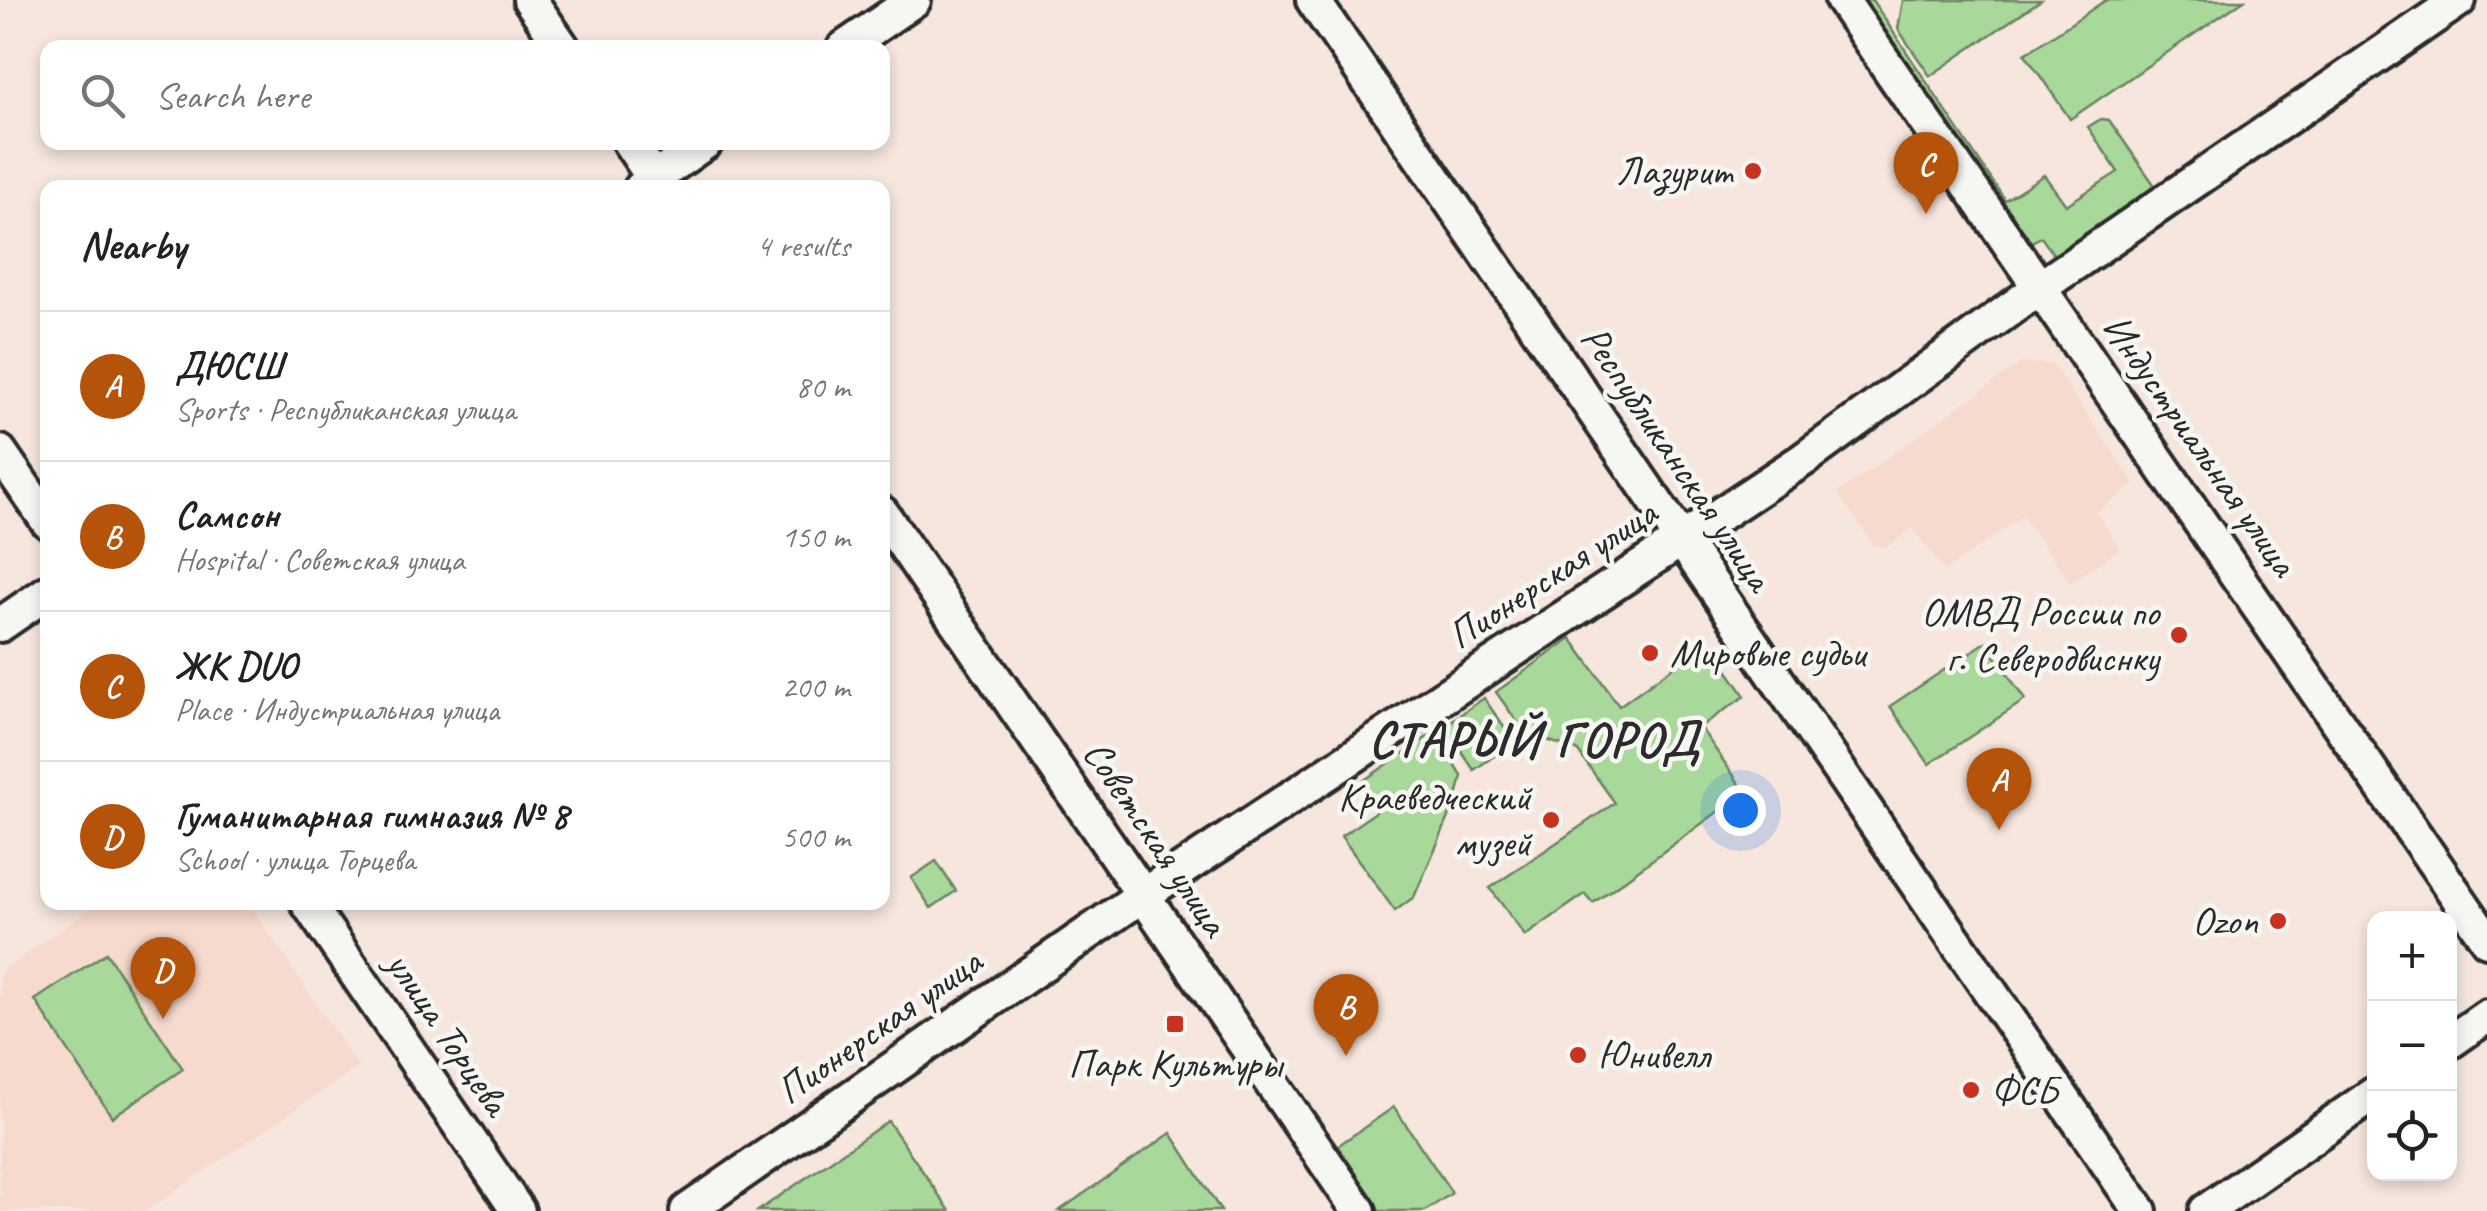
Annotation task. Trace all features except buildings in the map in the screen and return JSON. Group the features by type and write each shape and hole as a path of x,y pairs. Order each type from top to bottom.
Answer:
{"street":[{"path":"530,0 558,40"},
{"path":"856,40 914,0"},
{"name":"Республиканская улица","path":"1314,0 2140,1211"},
{"name":"Индустриальная улица","path":"1842,0 2487,940"},
{"name":"Пионерская улица","path":"687,1211 1143,895 1804,459 2040,288 2460,0"},
{"path":"2480,0 2487,10"},
{"path":"633,150 649,180"},
{"path":"656,180 696,150"},
{"path":"0,452 40,510"},
{"name":"Советская улица","path":"890,525 1360,1211"},
{"path":"0,625 40,598"},
{"name":"улица Торцева","path":"313,910 518,1211"},
{"path":"2457,1037 2487,1016"},
{"path":"2206,1211 2367,1099"}],"shaded area":[{"path":"2021,363 2052,364 2135,484 2096,512 2120,548 2071,583 2022,516 1945,571 1913,529 1886,547 1873,544 1837,493"},
{"path":"89,910 254,910 358,1067 146,1211 0,1211 0,972"}],"green space":[{"path":"1855,0 1872,0 2005,200 2044,175 2066,205 2118,172 2088,127 2101,119 2109,120 2160,193 2059,262 2041,237 2024,246"},
{"path":"1903,0 2041,0 1930,76 1898,29"},
{"path":"2106,0 2244,0 2070,119 2025,54"},
{"path":"1571,638 1619,706 1708,642 1745,696 1700,727 1745,792 1593,903 1585,894 1525,936 1490,888 1615,803 1577,750 1525,733 1496,692"},
{"path":"1986,642 2025,700 1929,764 1890,706"},
{"path":"1484,698 1514,742 1474,770 1444,726"},
{"path":"1433,733 1462,776 1456,801 1414,897 1395,911 1341,836 1377,811 1363,781"},
{"path":"936,861 956,891 931,908 911,878"},
{"path":"106,953 183,1069 112,1117 35,1000"},
{"path":"1394,1107 1452,1193 1425,1211 1370,1211 1330,1151"},
{"path":"888,1121 950,1211 758,1211"},
{"path":"1171,1133 1221,1211 1059,1211"}],"place":[{"name":"Лазурит","path":"1753,171"},
{"name":"ЖК DUO","path":"1926,214"},
{"name":"ОМВД России по г. Северодвиснку","path":"2179,635"},
{"name":"Мировые судьи","path":"1650,653"},
{"name":"Краеведческий музей","path":"1551,820"},
{"name":"ДЮСШ","path":"1999,830"},
{"name":"Ozon","path":"2278,921"},
{"name":"Гуманитарная гимназия № 8","path":"163,1019"},
{"name":"Парк Культуры","path":"1175,1024"},
{"name":"Юнивелл","path":"1578,1055"},
{"name":"Самсон","path":"1346,1056"},
{"name":"ФСБ","path":"1971,1090"}],"district":[{"name":"СТАРЫЙ ГОРОД","path":"1535,739"}]}
